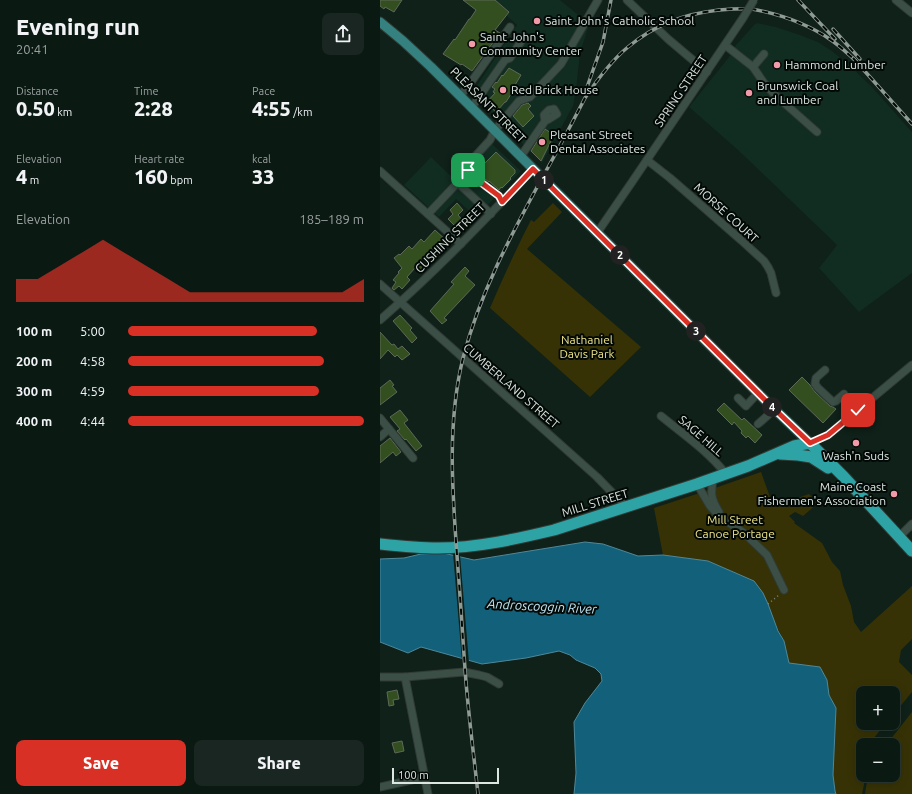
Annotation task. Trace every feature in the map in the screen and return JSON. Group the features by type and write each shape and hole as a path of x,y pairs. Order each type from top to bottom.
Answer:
{"highway":[{"name":"MILL STREET","path":"380,544 439,548 485,544 516,539 554,530 697,484 748,466 794,446 810,443"},
{"name":"PLEASANT STREET","path":"810,443 912,551"},
{"path":"778,454 798,455 811,458 844,478"}],"main road":[{"name":"PLEASANT STREET","path":"380,22 404,41 472,107 597,233 810,443"}],"street":[{"path":"428,214 464,176 468,170 470,162 490,140 495,130 519,101 530,97 561,64 598,0"},
{"path":"627,0 668,39 706,72"},
{"name":"SPRING STREET","path":"597,233 754,0"},
{"path":"896,0 912,13"},
{"path":"460,96 510,27"},
{"path":"472,107 524,38"},
{"path":"725,45 754,67 764,83 774,94 817,132"},
{"path":"754,67 764,54"},
{"path":"521,156 545,121"},
{"name":"MORSE COURT","path":"647,160 670,178 764,261 771,273 776,293"},
{"name":"CUSHING STREET","path":"380,320 461,244 533,169"},
{"path":"468,170 479,181 499,196 502,202"},
{"path":"380,171 461,244"},
{"path":"458,182 491,214"},
{"name":"CUMBERLAND STREET","path":"380,284 597,477 626,507"},
{"path":"810,443 828,435 912,365"},
{"path":"825,370 816,378 818,388 833,402 844,394"},
{"path":"738,398 746,406 758,393"},
{"path":"758,424 775,409"},
{"name":"SAGE HILL","path":"661,416 708,454 726,474"},
{"path":"380,418 413,458"},
{"path":"380,437 389,429"},
{"path":"713,478 711,492 712,500 727,521"},
{"path":"697,484 710,506 719,516 744,533 767,555 784,590"},
{"path":"899,537 912,524"},
{"path":"380,677 405,677 464,672 487,677 498,684"},
{"path":"405,677 428,794"},
{"path":"380,787 425,777"}],"path":[{"path":"768,604 784,590"}],"shaded area":[{"path":"495,0 560,0 589,25 580,53 573,106 542,163 472,93 517,25 507,16 509,11"},
{"path":"757,23 776,27 800,35 818,42 832,51 872,87 912,132 912,273 859,312 819,268 837,245 739,151 689,107 729,57 736,45"},
{"path":"486,138 521,171 476,217 456,199 439,217 404,185 431,157 451,176"}],"green space":[{"name":"Nathaniel Davis Park","path":"553,203 562,212 527,249 641,347 590,397 490,308 531,220 534,222"},
{"name":"Mill Street Canoe Portage","path":"761,472 770,497 775,498 781,504 809,494 818,503 803,516 795,512 789,516 795,522 794,523 822,543 832,562 840,571 843,585 851,606 854,622 861,632 912,586 912,639 901,650 899,662 912,675 912,692 900,707 900,686 856,686 856,730 880,730 874,738 856,738 856,782 865,782 862,794 836,794 833,775 836,709 829,695 827,680 789,663 784,641 754,581 708,561 663,555 654,508"},
{"path":"912,712 912,794 865,794 867,782 900,782 900,738 892,738 898,730 900,730 900,727"}],"water":[{"name":"Androscoggin River","path":"585,542 603,544 638,556 663,555 708,561 754,581 763,593 778,631 784,641 789,663 820,667 827,680 829,695 836,708 833,775 836,794 574,794 576,773 574,722 585,703 602,681 601,674 595,668 559,651 526,658 482,664 421,647 408,653 380,642 380,559 404,558 421,554 443,553 474,560"}],"pier":[{"path":"453,553 460,555 469,663 462,661"}],"building":[{"path":"380,0 402,0 394,12 380,6"},
{"name":"Saint John's Community Center","path":"463,0 495,0 509,12 495,30 500,33 472,71 443,54 454,39 455,40 476,10"},
{"name":"Red Brick House","path":"509,68 521,75 506,102 496,112 486,103 495,93 493,92 495,89 492,87"},
{"path":"528,103 531,106 528,109 534,116 523,127 513,116 522,105"},
{"name":"Pleasant Street Dental Associates","path":"545,129 554,135 541,161 531,151"},
{"path":"496,152 515,170 515,173 510,178 511,179 499,190 482,177 478,170"},
{"path":"457,203 463,210 458,215 467,226 461,232 448,219 453,214 450,210"},
{"path":"435,230 448,242 436,256 437,257 420,273 415,268 407,277 410,280 402,289 399,286 394,290 392,288 396,282 393,280 402,268 394,258 399,254 400,255 409,246 412,249 421,239 424,242"},
{"path":"465,267 469,271 465,276 475,285 444,318 447,320 442,324 430,311 454,284 451,282"},
{"path":"400,315 412,328 410,330 417,338 412,343 393,321"},
{"path":"380,332 392,345 394,344 398,349 402,346 410,354 402,360 397,355 395,357 388,350 380,359"},
{"path":"802,377 815,392 830,406 836,409 823,423 789,390"},
{"path":"390,380 394,385 392,386 397,392 380,405 380,388"},
{"path":"724,403 742,420 744,418 762,435 755,443 748,436 746,438 734,422 732,425 717,410"},
{"path":"400,410 408,420 404,423 422,446 416,451 397,431 400,429 390,417"},
{"path":"390,438 401,452 396,456 393,452 380,463 380,446"},
{"path":"397,690 399,699 393,700 394,705 389,706 387,692"},
{"path":"402,741 404,751 395,753 392,743"}],"railway":[{"path":"586,90 603,42 611,0"},
{"path":"798,0 835,39"},
{"path":"478,794 466,682 454,516 452,463 454,410 463,358 470,334 487,288 519,222 585,98 594,84 622,52 649,32 660,26 694,14 719,10 752,9 803,24 834,42 856,61"},
{"path":"833,29 860,59"},
{"path":"853,58 912,124"}],"place":[{"name":"Saint John's Catholic School","path":"537,21"},
{"name":"Saint John's Community Center","path":"472,44"},
{"name":"Hammond Lumber","path":"777,65"},
{"name":"Red Brick House","path":"503,90"},
{"name":"Brunswick Coal and Lumber","path":"749,93"},
{"name":"Pleasant Street Dental Associates","path":"542,142"},
{"name":"Wash'n Suds","path":"856,443"},
{"name":"Maine Coast Fishermen's Association","path":"894,494"}],"route":[{"path":"468,170 479,181 499,196 502,202 533,169 810,443 828,435 858,410"}]}
